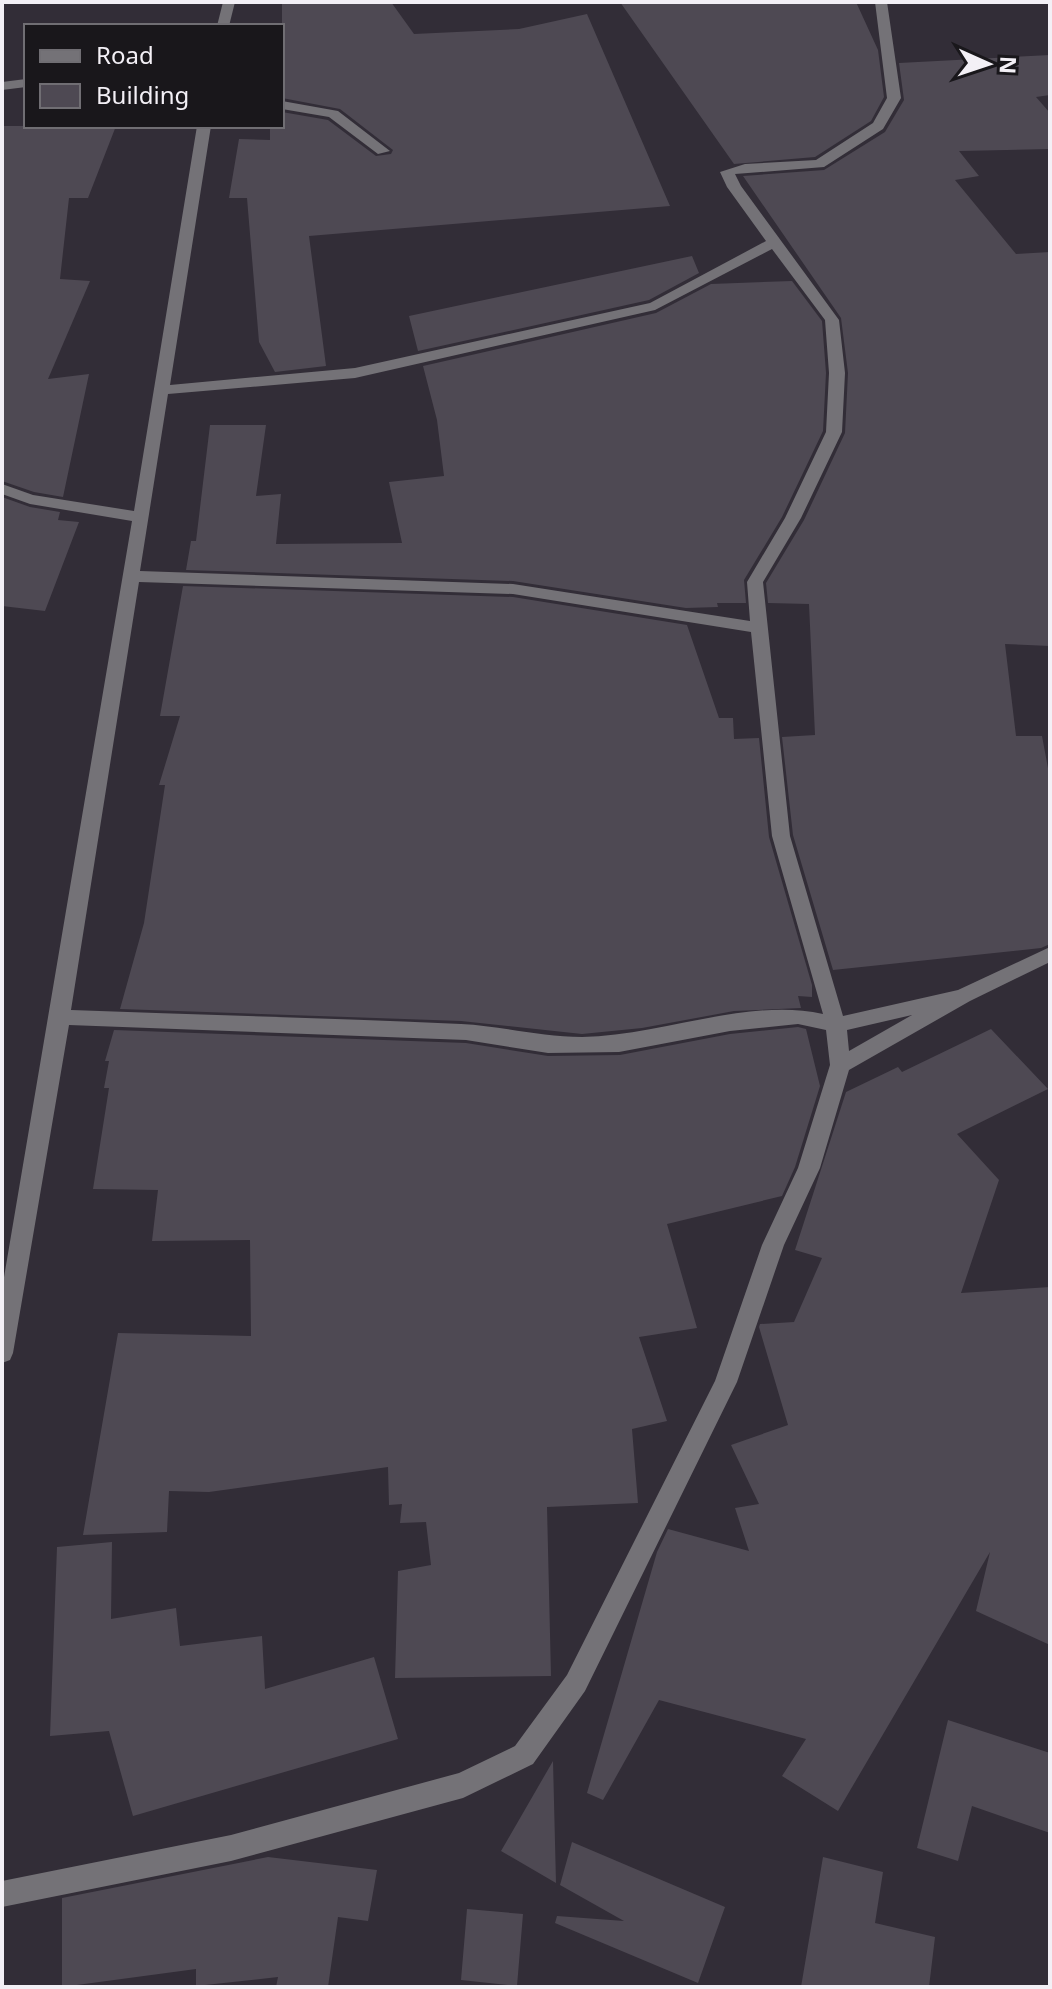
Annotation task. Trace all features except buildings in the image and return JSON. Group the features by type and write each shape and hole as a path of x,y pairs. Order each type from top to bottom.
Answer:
{"street":[{"path":"224,24 229,2"},
{"path":"2,1894 245,1844 463,1785 524,1755 576,1683 726,1382 773,1245 809,1168 840,1065 836,1025 781,836 755,582 793,518 834,432 837,373 832,320 734,187 727,172 745,168 819,164 878,126 894,98 881,2"},
{"path":"2,86 24,83"},
{"path":"284,105 333,114 383,151"},
{"path":"2,1353 13,1222 60,1017 204,128"},
{"path":"162,390 355,373 655,306 776,241"},
{"path":"2,489 30,499 141,517"},
{"path":"132,576 513,589 761,628"},
{"path":"840,1065 963,996 1050,954"},
{"path":"60,1017 466,1032 548,1045 619,1044 730,1023 798,1016 836,1025 963,996"}]}
